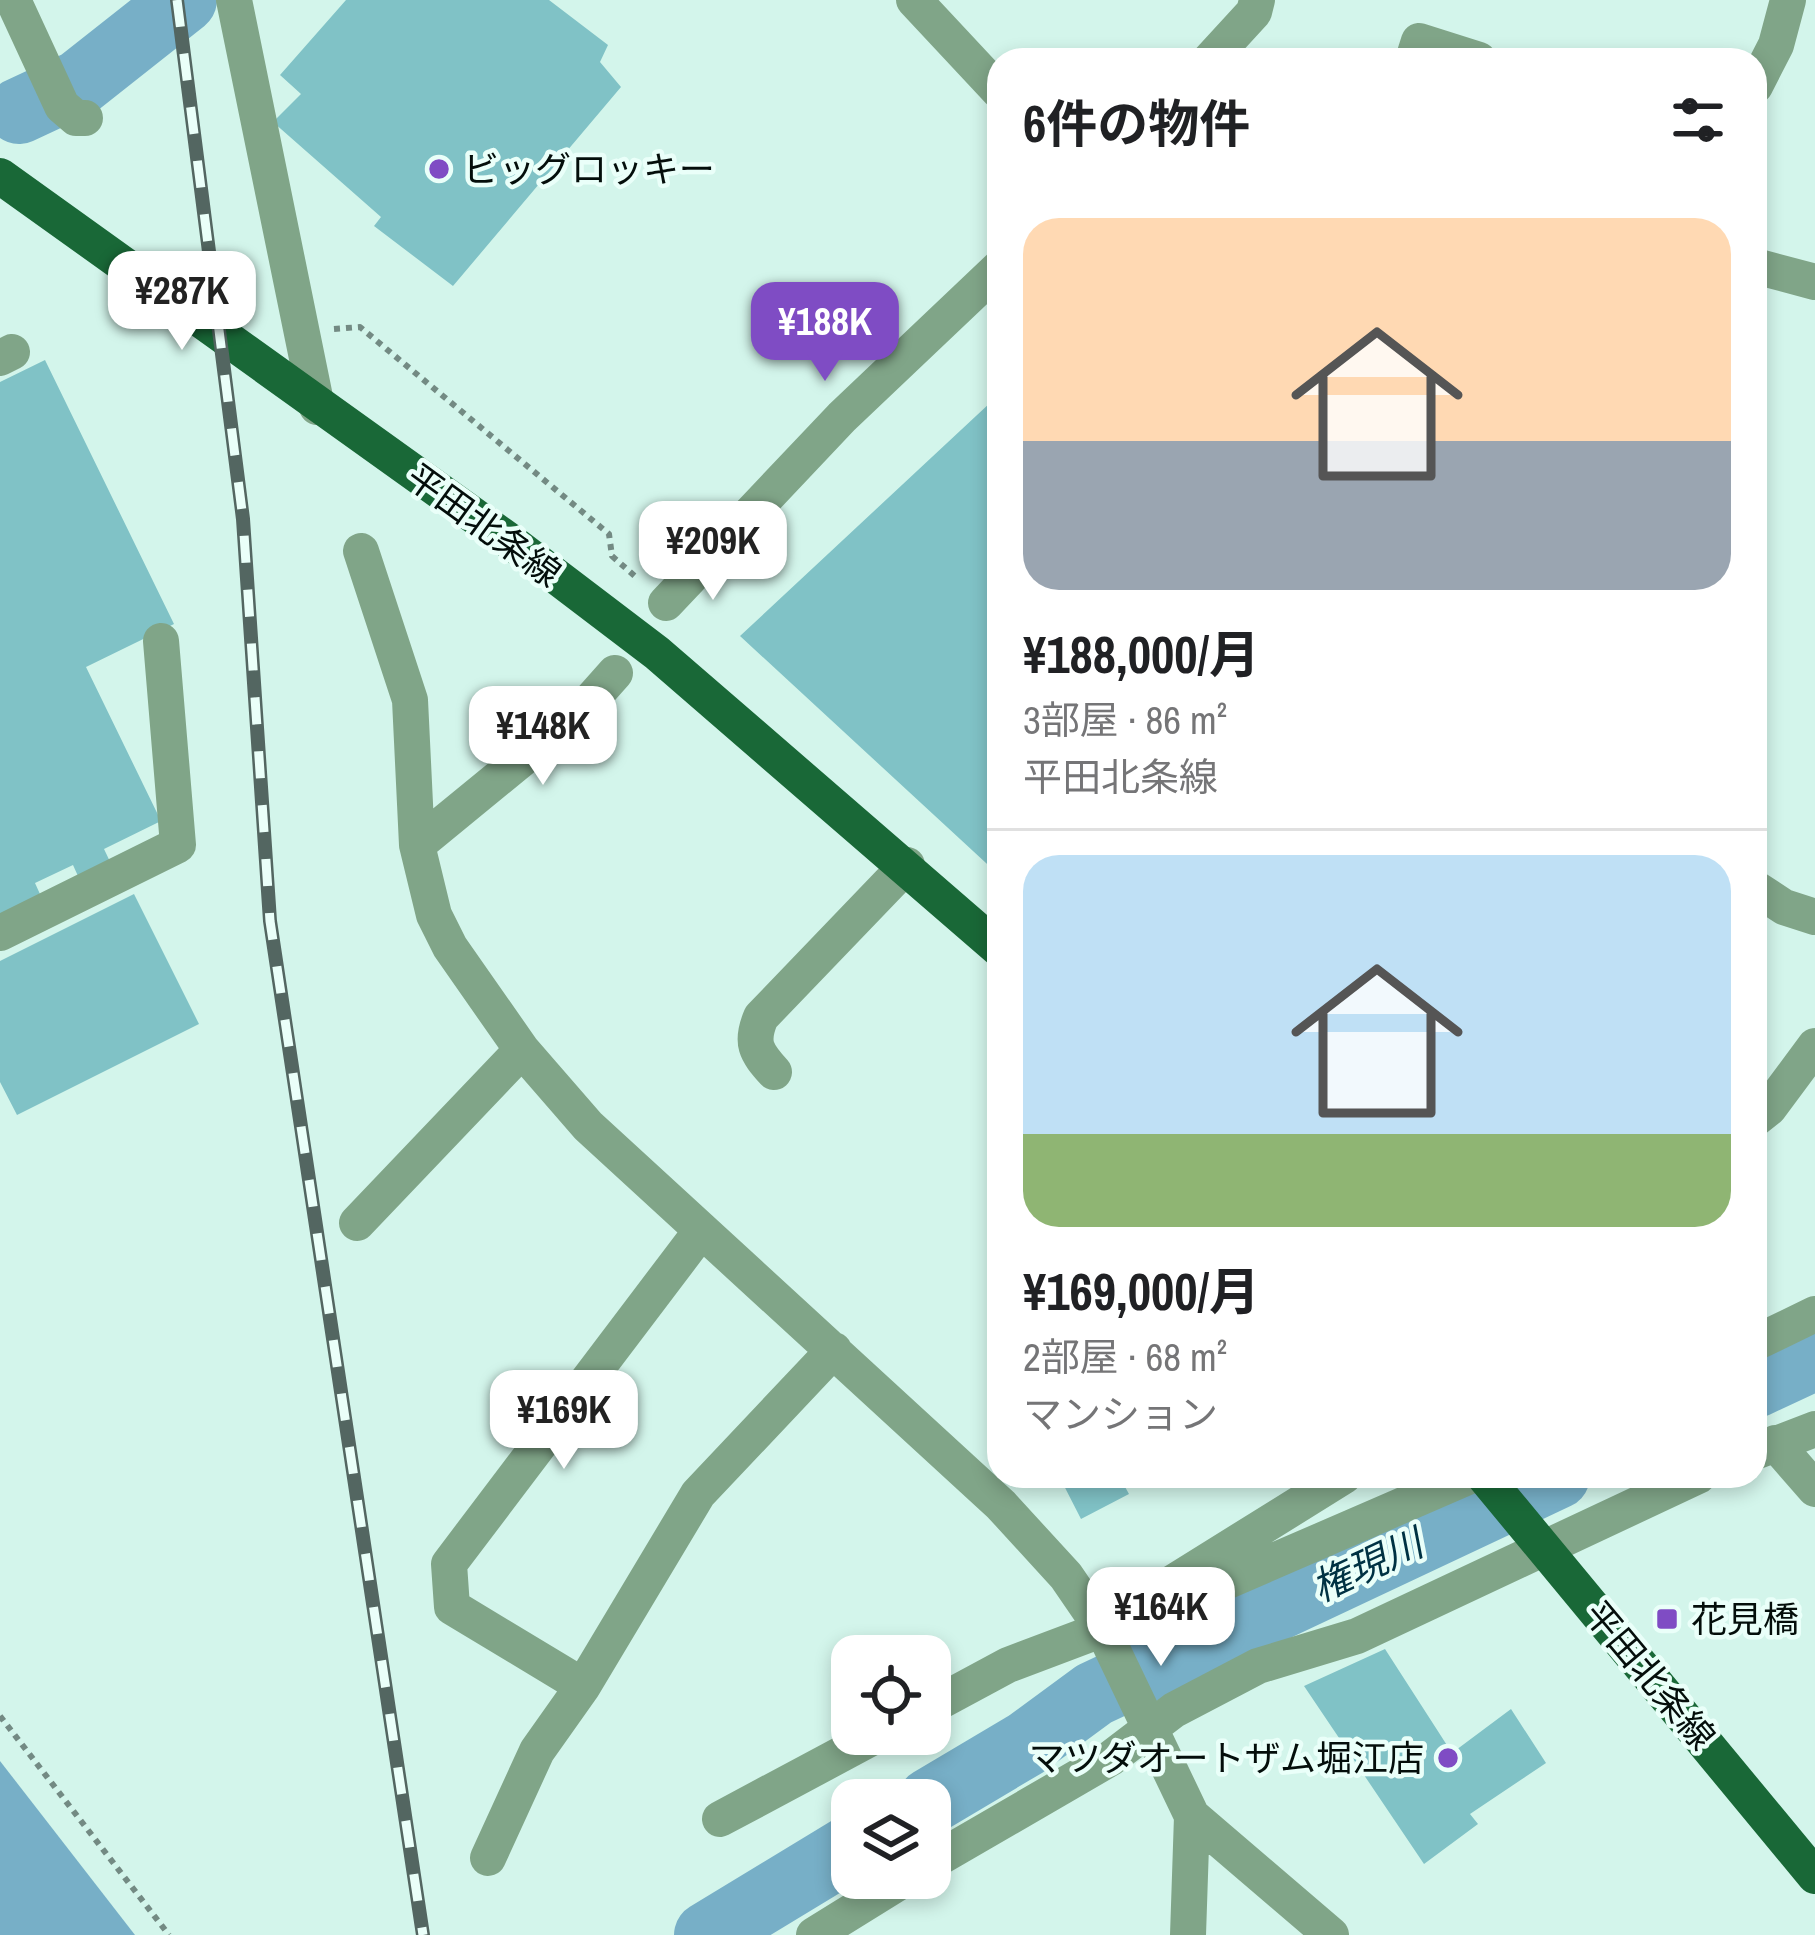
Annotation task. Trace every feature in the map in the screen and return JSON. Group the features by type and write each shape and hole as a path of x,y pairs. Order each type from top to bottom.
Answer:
{"main road":[{"name":"平田北条線","path":"0,176 515,545 657,653 987,938"},
{"name":"平田北条線","path":"1490,1488 1815,1876"}],"street":[{"path":"13,0 62,106 76,118 85,118"},
{"path":"914,0 987,78"},
{"path":"1221,48 1254,12 1257,0"},
{"path":"1767,63 1776,45 1783,2"},
{"path":"236,16 317,407"},
{"path":"1417,48 1420,41 1442,48"},
{"path":"1767,269 1815,282"},
{"path":"653,593 987,279"},
{"path":"361,551 410,700 417,845 434,915 522,1051 588,1126 1001,1505 1066,1576 1109,1642 1192,1816 1330,1935"},
{"path":"0,933 178,845 161,640"},
{"path":"417,845 583,709 614,673"},
{"path":"774,1072 755,1051 754,1033 760,1017 907,865"},
{"path":"1767,896 1815,917"},
{"path":"1767,1110 1815,1046"},
{"path":"357,1223 522,1051"},
{"path":"583,1686 452,1607 449,1564 701,1231"},
{"path":"1767,1337 1815,1314"},
{"path":"488,1858 537,1750 583,1686 698,1494 834,1350"},
{"path":"1767,1446 1815,1429"},
{"path":"1767,1449 1815,1489"},
{"path":"1109,1642 1194,1565 1324,1488"},
{"path":"951,1695 1008,1665 1109,1642 1455,1488"},
{"path":"951,1849 1145,1721 1258,1666 1357,1636 1541,1544 1671,1488"},
{"path":"720,1819 840,1755"},
{"path":"1188,1935 1192,1816"},
{"path":"814,1935 872,1899"}],"path":[{"path":"301,332 360,328 609,534 612,556 653,593"},
{"path":"0,1716 169,1935"}],"water":[{"path":"0,1761 135,1935 0,1935"}],"building":[{"name":"ビッグロッキー","path":"346,0 549,0 608,45 600,62 621,87 453,286 374,226 381,217 273,122 301,94 280,75"},
{"path":"45,360 174,624 86,667 161,821 104,849 114,870 82,885 73,865 35,883 44,903 0,925 0,382"},
{"path":"987,406 987,864 740,636"},
{"path":"134,894 199,1024 17,1115 0,1082 0,961"},
{"path":"1065,1488 1126,1488 1129,1494 1081,1519"},
{"name":"マツダオートザム堀江店","path":"1385,1649 1452,1753 1511,1709 1546,1763 1470,1814 1478,1824 1424,1864 1304,1686"}],"waterway":[{"path":"19,111 79,83 184,0"},
{"name":"権現川","path":"1767,1379 1815,1357"},
{"name":"権現川","path":"951,1789 1026,1744 1094,1694 1532,1488"},
{"name":"権現川","path":"707,1935 831,1860"}],"railway":[{"path":"177,0 243,519 270,921 423,1935"}],"place":[{"name":"ビッグロッキー","path":"439,169"},
{"name":"花見橋","path":"1667,1619"},
{"name":"マツダオートザム堀江店","path":"1448,1758"}]}
